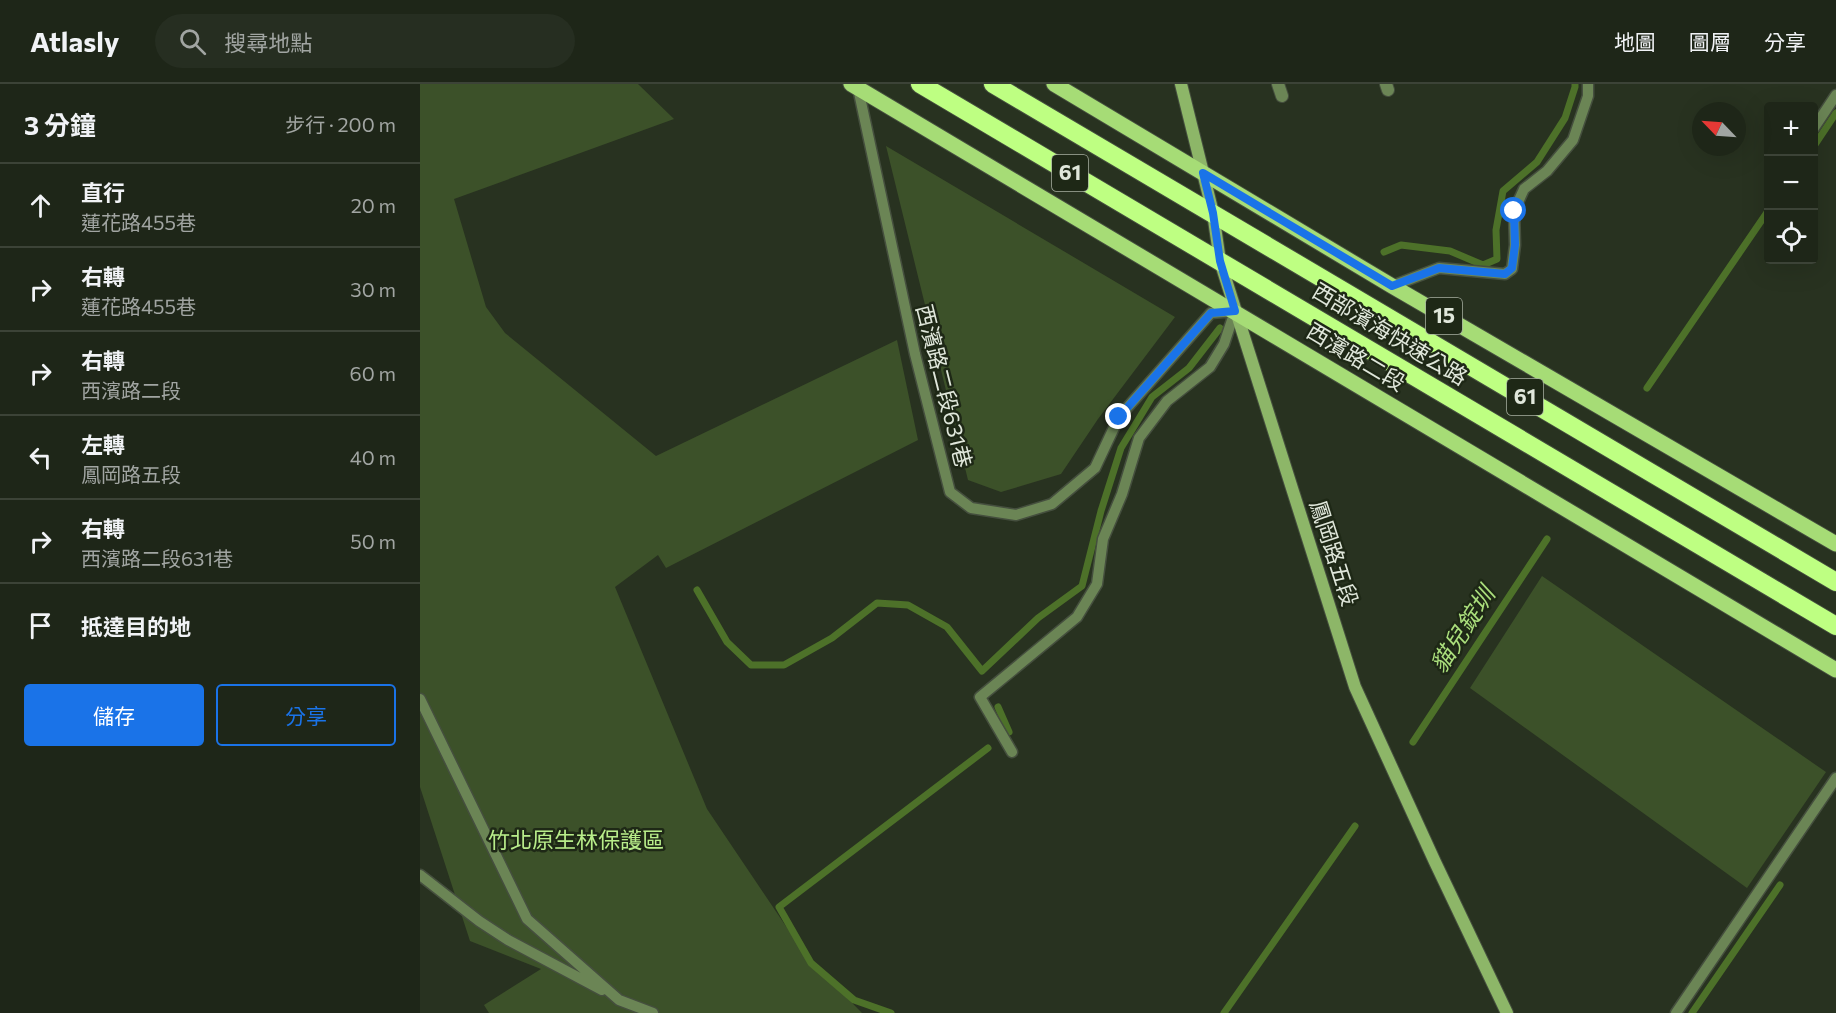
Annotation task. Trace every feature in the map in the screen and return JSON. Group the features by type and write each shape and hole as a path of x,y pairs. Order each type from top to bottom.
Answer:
{"highway":[{"name":"西部濱海快速公路","path":"920,84 1836,626"},
{"name":"西部濱海快速公路","path":"993,84 1836,582"}],"main road":[{"name":"15","path":"1054,84 1392,286 1836,544"},
{"name":"西濱路二段","path":"855,86 1836,670"}],"street":[{"name":"鳳岡路五段","path":"1181,84 1213,213 1220,261 1354,687 1434,862 1507,1013"}],"lane":[{"path":"1392,286 1439,268 1505,274 1512,268 1515,245 1514,211 1524,189 1547,171 1573,140 1588,96 1588,84"},
{"name":"西濱路二段631巷","path":"855,86 915,354 950,492 971,508 1016,515 1052,504 1095,468 1119,417 1211,313 1235,311"},
{"path":"1818,122 1836,95"},
{"path":"1012,752 980,697 1077,617 1097,584 1103,539 1122,494 1139,438 1167,401 1210,367 1224,344 1235,311"},
{"path":"420,699 527,919 619,1000"},
{"path":"1676,1013 1836,778"},
{"path":"420,875 479,921 508,940 619,1000 653,1013"}],"green space":[{"name":"竹北原生林保護區","path":"420,84 638,84 674,119 454,199 486,307 505,333 656,456 897,340 918,440 666,568 658,555 615,587 707,809 806,956 862,1013 489,1013 484,1005 541,969 470,941 420,787"},
{"path":"886,146 1175,317 1098,419 1061,474 1001,492 968,480"},
{"path":"1542,576 1826,772 1747,888 1470,688"}],"waterway":[{"path":"1384,252 1401,245 1450,251 1483,265 1497,259 1496,230 1503,191 1537,162 1565,118 1575,84"},
{"name":"貓兒錠圳","path":"1818,140 1836,113"},
{"name":"貓兒錠圳","path":"1647,388 1764,217"},
{"path":"697,590 727,642 751,665 784,665 832,638 877,603 908,605 947,627 982,671 1038,618 1082,586 1101,511 1121,448 1152,397 1189,368 1220,328"},
{"name":"貓兒錠圳","path":"1413,742 1547,539"},
{"path":"998,707 1009,732"},
{"path":"891,1013 854,1000 811,963 779,907 988,748"},
{"name":"貓兒錠圳","path":"1224,1013 1355,826"},
{"path":"1692,1013 1780,885"}],"route":[{"path":"1119,417 1211,313 1235,311 1220,261 1213,213 1203,173 1392,286 1439,268 1505,274 1512,268 1515,245 1514,211"}]}
